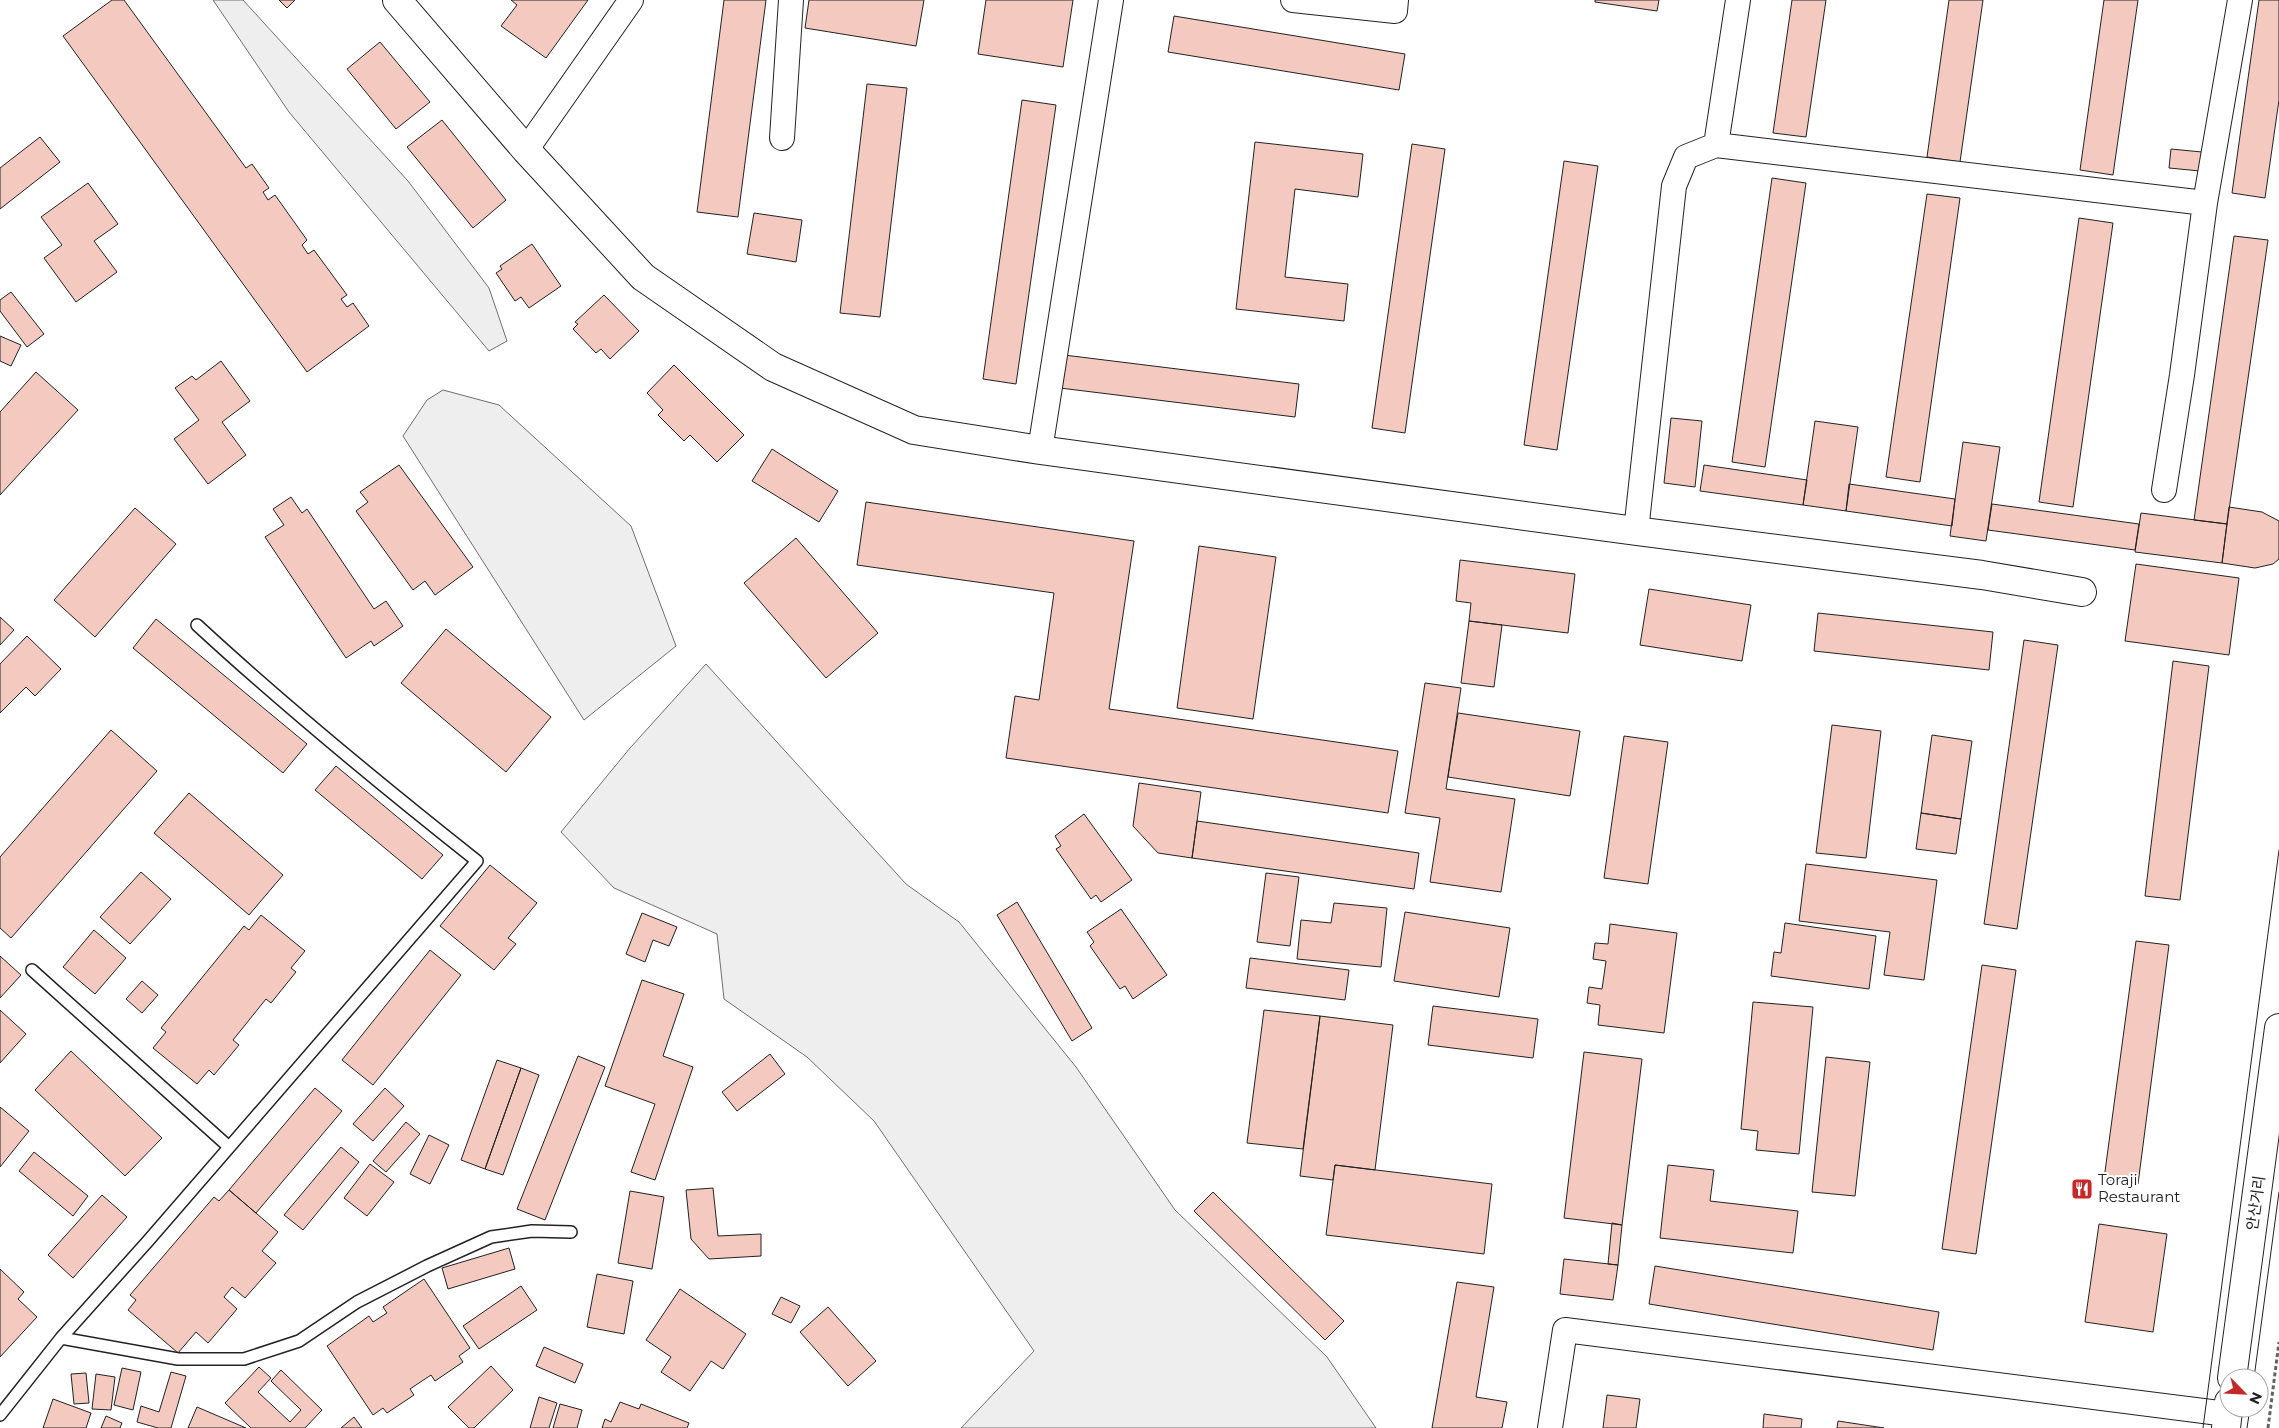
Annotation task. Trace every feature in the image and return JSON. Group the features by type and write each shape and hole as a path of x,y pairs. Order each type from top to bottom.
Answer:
{"street":[{"path":"397,0 526,150 643,277 773,367 914,430 1040,450 1636,531 1982,575 2082,592"},
{"path":"526,150 631,0"},
{"path":"782,138 791,0"},
{"path":"1040,450 1111,0"},
{"path":"1293,0 1395,11 1396,0"},
{"path":"1716,145 1738,0"},
{"path":"2164,490 2182,375 2205,203 2240,0"},
{"path":"1636,531 1674,186 1686,158 1716,145 2205,203"},
{"name":"안산거리","path":"2233,1368 2279,1028"},
{"path":"1550,1428 1565,1330 2219,1414"}],"lane":[{"path":"0,1415 61,1338 477,861 379,784 276,697 197,625"},
{"path":"32,970 229,1147"},
{"path":"61,1338 178,1359 244,1359 299,1341 358,1302 427,1266 491,1237 532,1231 571,1232"}],"path":[{"path":"2268,1428 2279,1342"}],"shaded area":[{"path":"213,0 243,0 408,181 489,288 507,341 489,351 289,112"},
{"path":"443,390 499,405 631,526 676,646 584,720 403,436 427,400"},
{"path":"706,664 906,884 959,922 1076,1067 1175,1210 1327,1357 1376,1428 961,1428 1034,1351 874,1121 807,1057 724,999 717,934 614,888 561,832 630,748"}],"building":[{"path":"112,0 124,0 246,168 252,164 269,188 263,192 268,200 275,195 307,240 302,245 308,254 314,250 347,295 341,299 347,307 353,303 369,326 307,372 63,36"},
{"path":"279,0 295,0 287,8"},
{"path":"511,0 588,0 546,58 501,26 517,5"},
{"path":"724,0 766,0 738,217 697,212"},
{"path":"809,0 924,0 916,46 805,28"},
{"path":"986,0 1073,0 1063,67 978,54"},
{"path":"1595,0 1659,0 1657,11 1595,2"},
{"path":"1792,0 1826,0 1806,137 1773,133"},
{"path":"1949,0 1983,0 1960,162 1927,157"},
{"path":"2104,0 2138,0 2113,175 2080,170"},
{"path":"2259,0 2279,0 2279,100 2265,198 2232,193"},
{"path":"1174,16 1405,54 1399,90 1168,52"},
{"path":"380,42 430,102 396,129 347,69"},
{"path":"867,84 907,88 880,317 840,313"},
{"path":"1022,100 1056,105 1016,384 983,379"},
{"path":"442,120 506,200 473,228 407,147"},
{"path":"40,137 60,162 0,209 0,168"},
{"path":"1255,142 1363,154 1358,197 1295,189 1285,277 1348,284 1344,321 1236,309"},
{"path":"1412,144 1445,149 1405,433 1372,428"},
{"path":"2171,149 2202,152 2200,171 2169,168"},
{"path":"1564,161 1598,166 1557,450 1524,445"},
{"path":"1772,178 1806,183 1765,467 1732,462"},
{"path":"88,183 118,224 94,241 117,272 76,302 44,258 62,245 41,217"},
{"path":"1927,194 1960,198 1920,482 1886,477"},
{"path":"754,213 802,220 796,262 747,254"},
{"path":"2079,218 2113,223 2073,507 2039,502"},
{"path":"2234,236 2268,240 2227,524 2194,520"},
{"path":"532,244 561,286 529,308 521,297 515,301 496,273 502,269 500,266"},
{"path":"11,292 44,334 27,347 0,311 0,300"},
{"path":"604,295 639,331 610,359 601,349 596,353 573,329 578,324 575,322"},
{"path":"0,336 21,345 11,366 0,361"},
{"path":"1064,355 1299,384 1295,417 1060,388"},
{"path":"221,361 250,401 222,422 246,455 208,484 174,439 199,420 175,388 192,376 196,380"},
{"path":"674,365 744,435 717,462 690,435 684,441 658,415 663,410 647,393"},
{"path":"36,372 78,410 0,495 0,412"},
{"path":"1671,418 1702,421 1695,487 1664,483"},
{"path":"1815,421 1858,427 1846,511 1803,505"},
{"path":"1963,442 2000,447 1986,541 1950,536"},
{"path":"772,449 838,491 819,522 752,481"},
{"path":"399,465 473,567 435,595 425,581 413,590 356,511 368,502 360,492"},
{"path":"1704,465 1807,480 1803,505 1700,491"},
{"path":"1849,484 1955,499 1952,526 1846,511"},
{"path":"291,497 302,513 307,509 374,609 386,601 403,626 374,646 371,641 346,658 265,537 284,525 273,509"},
{"path":"866,502 1134,541 1109,709 1398,751 1388,813 1006,758 1015,696 1039,700 1054,593 857,565"},
{"path":"1992,504 2139,524 2135,550 1988,530"},
{"path":"2229,507 2262,512 2279,521 2279,559 2273,564 2255,568 2222,563"},
{"path":"135,508 176,544 95,637 54,600"},
{"path":"2141,513 2227,524 2222,563 2135,552"},
{"path":"796,538 878,633 826,678 744,583"},
{"path":"1199,546 1276,557 1253,719 1177,708"},
{"path":"1460,560 1575,574 1568,633 1469,621 1471,603 1456,601"},
{"path":"2136,564 2239,578 2229,655 2125,641"},
{"path":"1649,589 1751,605 1742,661 1640,645"},
{"path":"1818,613 1993,632 1989,670 1814,651"},
{"path":"0,617 14,630 0,645"},
{"path":"156,619 307,744 283,773 133,648"},
{"path":"1469,621 1502,625 1494,687 1461,683"},
{"path":"446,629 551,717 506,772 401,683"},
{"path":"27,636 61,669 35,696 26,687 0,713 0,664"},
{"path":"2024,640 2058,645 2017,929 1984,924"},
{"path":"2173,661 2209,666 2180,900 2145,896"},
{"path":"1425,683 1461,688 1446,789 1515,799 1501,892 1430,882 1440,818 1405,813"},
{"path":"1458,713 1580,731 1570,796 1448,777"},
{"path":"1832,725 1881,731 1866,858 1816,853"},
{"path":"111,730 157,771 11,938 0,928 0,857"},
{"path":"1932,735 1972,741 1961,819 1921,813"},
{"path":"1624,736 1668,742 1648,884 1604,878"},
{"path":"336,766 443,855 422,879 315,790"},
{"path":"1139,783 1201,792 1192,858 1158,853 1133,826"},
{"path":"189,793 283,875 249,915 154,833"},
{"path":"1921,813 1961,819 1956,854 1916,849"},
{"path":"1084,814 1132,880 1101,902 1096,895 1091,899 1056,849 1061,846 1055,836"},
{"path":"1197,821 1419,853 1414,889 1192,858"},
{"path":"1806,864 1937,880 1924,980 1884,975 1890,932 1799,921"},
{"path":"490,865 537,903 508,938 516,944 494,970 440,926"},
{"path":"141,872 171,899 130,944 100,917"},
{"path":"1266,873 1299,877 1290,946 1257,942"},
{"path":"1017,902 1092,1028 1072,1041 997,915"},
{"path":"1334,903 1387,908 1381,967 1297,959 1301,920 1331,923"},
{"path":"1121,909 1167,975 1133,999 1125,986 1120,989 1090,946 1094,942 1087,932"},
{"path":"1405,912 1510,928 1499,997 1394,981"},
{"path":"642,913 677,927 669,946 653,940 645,962 626,954"},
{"path":"261,915 305,951 291,968 296,972 271,1003 266,999 233,1040 239,1045 214,1075 209,1070 197,1084 153,1048 166,1032 161,1028 244,926 249,930"},
{"path":"1785,923 1876,936 1869,989 1771,976 1774,952 1781,953"},
{"path":"1610,924 1677,933 1664,1033 1598,1025 1600,1005 1587,1003 1589,987 1602,989 1606,961 1593,959 1595,943 1608,944"},
{"path":"94,930 126,958 95,994 63,967"},
{"path":"2136,941 2169,945 2138,1184 2104,1179"},
{"path":"430,950 461,975 373,1085 342,1060"},
{"path":"0,956 21,975 0,998"},
{"path":"1250,958 1349,970 1345,1000 1246,988"},
{"path":"1982,965 2016,970 1976,1254 1942,1249"},
{"path":"642,980 684,994 663,1056 693,1067 655,1180 631,1172 655,1104 605,1086"},
{"path":"142,981 158,995 142,1013 126,999"},
{"path":"1753,1002 1813,1007 1799,1154 1756,1150 1758,1131 1741,1129"},
{"path":"1433,1006 1538,1019 1533,1058 1428,1045"},
{"path":"0,1010 26,1034 0,1063"},
{"path":"1264,1010 1320,1016 1303,1149 1247,1143"},
{"path":"1320,1016 1393,1025 1375,1170 1335,1165 1333,1180 1300,1176"},
{"path":"71,1051 162,1138 125,1176 35,1090"},
{"path":"1584,1052 1642,1059 1622,1225 1564,1218"},
{"path":"770,1054 785,1074 737,1111 722,1092"},
{"path":"578,1056 605,1067 545,1220 517,1209"},
{"path":"1826,1057 1870,1062 1855,1196 1812,1192"},
{"path":"497,1060 521,1068 485,1169 461,1160"},
{"path":"521,1068 539,1075 503,1175 485,1169"},
{"path":"315,1088 342,1111 256,1213 229,1190"},
{"path":"385,1088 404,1106 373,1141 353,1124"},
{"path":"0,1107 29,1131 0,1167"},
{"path":"406,1122 420,1134 386,1172 373,1161"},
{"path":"429,1135 449,1145 430,1184 410,1174"},
{"path":"341,1147 359,1162 303,1230 284,1215"},
{"path":"34,1152 88,1196 73,1216 19,1171"},
{"path":"370,1164 394,1182 367,1216 344,1198"},
{"path":"1335,1165 1492,1184 1484,1254 1326,1235"},
{"path":"1668,1165 1714,1170 1710,1201 1798,1211 1793,1253 1660,1238"},
{"path":"713,1188 718,1236 761,1234 761,1256 709,1259 691,1239 686,1190"},
{"path":"229,1190 278,1232 262,1251 276,1263 245,1298 232,1287 224,1297 237,1309 208,1343 196,1332 178,1353 128,1310 136,1300 130,1295 214,1197 219,1201"},
{"path":"630,1191 664,1197 652,1269 618,1263"},
{"path":"1213,1192 1344,1321 1325,1340 1194,1211"},
{"path":"102,1195 127,1217 73,1278 48,1255"},
{"path":"1612,1223 1622,1225 1618,1265 1608,1264"},
{"path":"2099,1224 2167,1234 2153,1332 2085,1322"},
{"path":"509,1248 515,1269 448,1289 442,1268"},
{"path":"1564,1259 1618,1265 1613,1300 1560,1294"},
{"path":"1655,1266 1939,1312 1933,1350 1649,1304"},
{"path":"0,1269 24,1292 18,1299 37,1317 0,1357"},
{"path":"597,1274 633,1281 624,1334 587,1327"},
{"path":"424,1279 470,1348 459,1356 463,1362 435,1381 431,1375 410,1389 414,1395 387,1413 383,1408 373,1415 327,1346 369,1316 373,1322 387,1313 383,1307"},
{"path":"1457,1282 1494,1287 1476,1397 1507,1402 1502,1428 1432,1428"},
{"path":"521,1286 537,1310 479,1349 463,1326"},
{"path":"680,1289 746,1334 723,1369 711,1361 690,1391 661,1372 671,1357 646,1340"},
{"path":"781,1297 800,1306 791,1323 772,1314"},
{"path":"828,1307 876,1361 848,1386 800,1332"},
{"path":"544,1347 583,1364 575,1383 536,1366"},
{"path":"491,1366 513,1390 474,1428 469,1428 448,1407"},
{"path":"259,1367 271,1378 258,1392 290,1422 301,1410 271,1381 281,1370 322,1410 305,1428 251,1428 225,1403"},
{"path":"122,1368 141,1372 133,1410 114,1405"},
{"path":"171,1372 186,1376 171,1428 158,1428 137,1422 141,1406 159,1412"},
{"path":"86,1373 89,1403 74,1404 71,1374"},
{"path":"96,1374 115,1377 111,1410 92,1409"},
{"path":"1607,1395 1640,1399 1636,1428 1603,1428"},
{"path":"539,1397 557,1403 549,1428 530,1428"},
{"path":"53,1399 91,1413 86,1428 43,1428"},
{"path":"620,1402 639,1409 641,1404 689,1423 687,1428 602,1428 605,1419 611,1422"},
{"path":"560,1404 582,1410 577,1428 553,1428"},
{"path":"197,1407 246,1428 188,1428"},
{"path":"1764,1414 1802,1419 1801,1428 1763,1428"},
{"path":"106,1416 122,1423 120,1428 101,1428"},
{"path":"354,1417 362,1428 341,1428"},
{"path":"1838,1421 1884,1428 1837,1428"}],"tram line":[{"path":"2203,1428 2279,850"},
{"path":"2255,1368 2279,1192"},
{"path":"2247,1428 2248,1418"}],"place":[{"name":"Toraji Restaurant","path":"2082,1189"}]}
